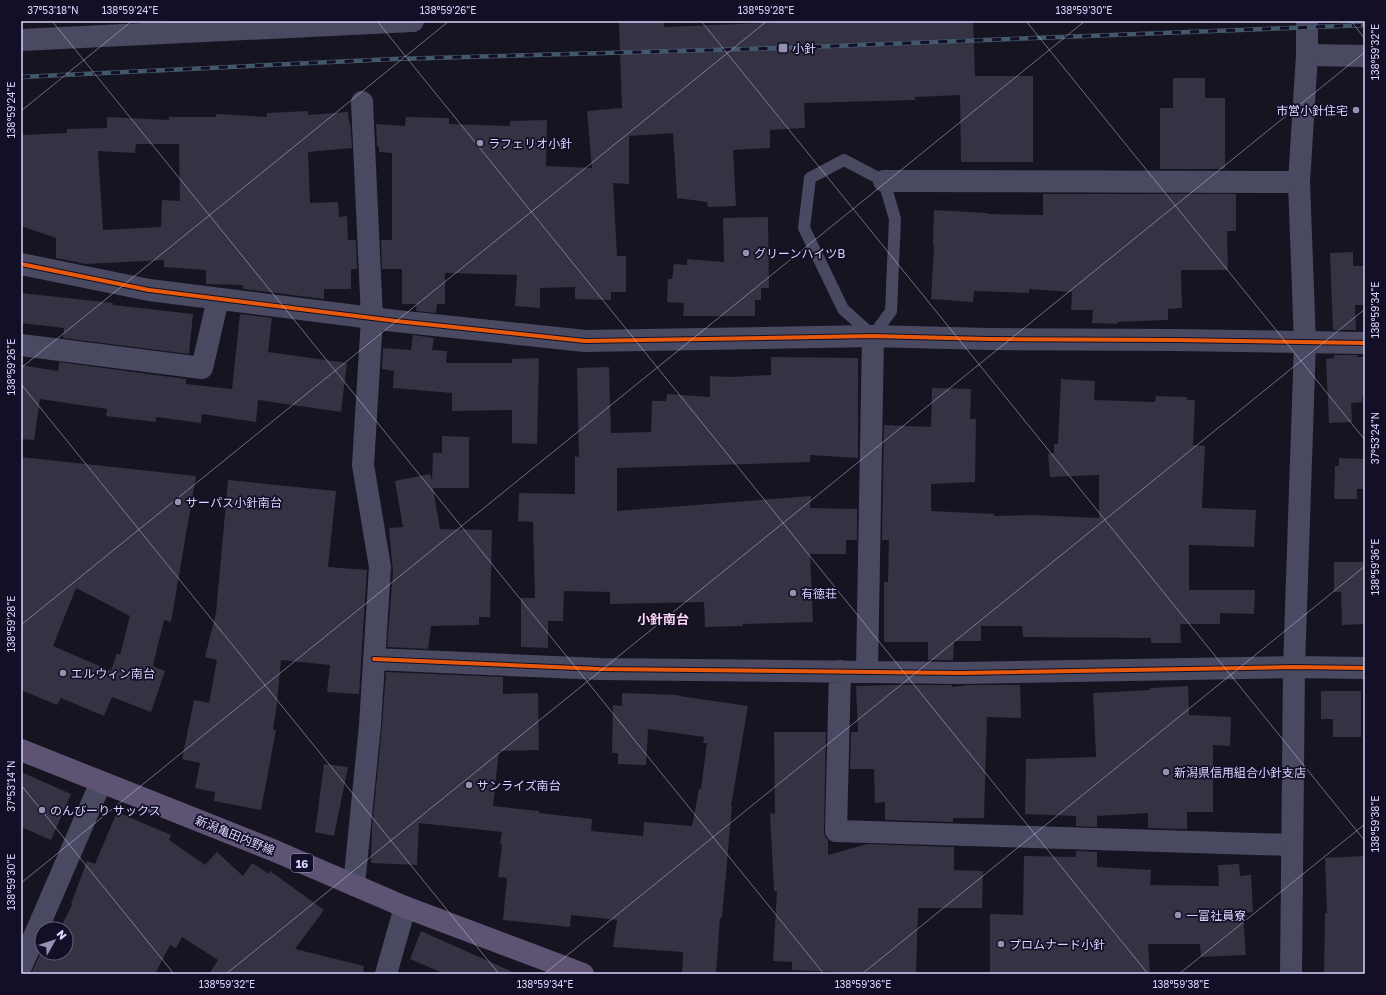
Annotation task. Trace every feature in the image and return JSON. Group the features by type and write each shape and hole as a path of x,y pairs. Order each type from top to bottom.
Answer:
{"main road":[{"name":"新潟亀田内野線","path":"21,750 275,851 405,907 584,974"}],"street":[{"path":"21,40 359,22 412,21"},
{"path":"1291,974 1294,667 1305,343 1299,182 1307,55 1307,21"},
{"path":"1307,55 1365,56"},
{"path":"354,885 370,725 380,567 362,465 372,318 362,102"},
{"path":"884,181 1299,182"},
{"path":"21,264 149,290 372,318 585,341 873,336 988,339 1365,343"},
{"path":"21,345 202,368 218,298"},
{"path":"866,672 873,336"},
{"path":"374,659 600,669 961,673 1294,667 1365,668"},
{"path":"840,671 836,831 1292,845"},
{"path":"21,967 101,782"},
{"path":"386,974 405,907"}],"lane":[{"path":"844,160 884,181 895,219 891,312 873,336 843,309 804,228 810,178 844,160"}],"building":[{"path":"619,21 664,21 664,27 814,21 973,21 975,76 1033,76 1033,162 961,162 960,95 915,97 915,100 804,103 805,128 770,130 770,148 733,150 736,206 708,207 707,202 677,198 673,133 629,136 629,184 613,183 617,256 626,256 626,292 611,292 611,300 575,299 575,287 540,288 540,308 515,306 517,275 445,273 445,304 437,304 436,313 416,311 417,304 402,304 402,269 382,269 381,240 392,240 392,153 379,152 379,146 377,146 376,124 405,126 406,117 449,118 449,124 510,126 510,121 547,120 546,166 592,168 587,111 622,108"},
{"path":"1173,78 1205,78 1205,98 1225,98 1225,169 1160,169 1160,108 1173,108"},
{"path":"308,111 308,115 348,112 352,148 308,152 310,203 338,202 339,217 347,216 348,240 356,240 357,269 351,269 351,289 324,289 324,299 243,289 243,285 206,284 206,270 164,267 164,260 86,264 56,258 56,238 21,226 21,135 67,133 67,129 107,128 107,117 169,120 169,117 216,117 216,114 267,117 267,113","holes":["136,144 179,144 180,201 162,200 161,227 103,230 98,151 135,153"]},
{"path":"1043,194 1236,194 1236,231 1227,231 1228,270 1181,270 1182,308 1168,309 1168,320 1117,322 1117,324 1092,323 1093,310 1071,310 1072,292 1029,289 1029,293 974,291 973,302 931,299 934,210 987,214 1043,215"},
{"path":"768,217 769,288 761,288 761,300 755,300 755,316 683,316 684,303 667,302 668,279 672,279 674,264 687,265 687,259 724,262 723,218"},
{"path":"1353,252 1353,266 1365,266 1365,305 1355,305 1356,330 1333,330 1330,253"},
{"path":"21,293 113,303 113,305 193,314 189,354 63,338 64,328 21,323"},
{"path":"240,314 272,318 268,352 347,363 341,412 258,400 256,422 202,414 201,423 156,417 156,422 106,416 107,409 40,399 34,440 21,439 21,365 58,371 59,362 186,379 186,384 232,389"},
{"path":"413,335 434,338 432,350 447,351 446,363 512,363 512,359 539,358 537,444 512,443 512,410 452,411 452,393 393,388 394,371 382,369 383,348 411,350"},
{"path":"1334,355 1357,355 1357,357 1365,357 1365,396 1362,396 1362,402 1351,403 1352,422 1329,423 1326,359 1334,358"},
{"path":"771,357 858,358 858,458 810,455 810,462 617,468 617,511 811,496 810,508 857,509 857,540 846,540 846,554 810,554 813,622 743,624 743,626 705,627 704,602 610,604 610,592 564,591 563,621 548,621 548,648 521,647 521,598 535,598 533,522 518,521 519,493 575,494 575,456 579,457 577,368 609,367 611,433 651,432 652,401 666,401 667,394 710,397 710,376 731,377 771,375"},
{"path":"1061,379 1095,381 1094,400 1155,402 1156,396 1187,397 1187,400 1195,400 1193,445 1205,446 1202,508 1256,510 1254,547 1189,545 1189,590 1255,590 1254,614 1220,613 1220,624 1180,624 1181,643 1151,643 1151,638 1023,637 1022,626 981,626 981,641 954,641 953,660 928,660 928,642 884,642 884,582 888,582 889,540 882,540 884,425 931,427 932,388 971,389 970,419 976,419 975,482 931,484 931,511 994,514 994,516 1035,515 1099,518 1099,475 1050,477 1048,454 1054,453 1054,444 1058,444"},
{"path":"442,436 469,437 469,488 433,488 440,529 492,530 490,617 479,617 479,625 431,626 428,649 387,647 393,572 389,528 403,527 395,481 430,474 432,481 433,453 442,453"},
{"path":"21,457 196,476 171,622 164,620 153,666 165,671 151,712 112,697 104,716 61,698 57,705 21,690","holes":["76,588 130,616 120,655 117,653 111,671 53,646"]},
{"path":"1339,458 1365,459 1365,489 1357,489 1357,499 1334,499 1335,466 1339,466"},
{"path":"228,480 336,491 328,567 367,570 359,694 327,692 330,665 281,660 273,730 276,730 261,810 214,801 215,792 195,788 200,763 182,759 194,700 209,703 217,660 205,657 216,613"},
{"path":"1334,562 1365,562 1365,624 1342,625 1341,592 1334,592"},
{"path":"386,672 503,677 503,694 538,693 539,750 499,751 493,806 592,819 591,831 643,836 644,822 692,826 699,789 701,789 707,743 703,743 704,737 648,729 646,765 618,764 618,753 612,753 613,705 622,706 622,693 679,695 748,706 731,806 716,974 682,974 683,952 613,947 617,920 571,915 570,927 503,920 507,878 498,877 502,832 419,823 417,865 371,863 372,828"},
{"path":"952,685 952,687 969,685 1020,685 1021,718 987,717 984,818 953,818 953,822 885,820 885,802 875,803 874,769 850,769 851,732 858,732 856,686"},
{"path":"1188,686 1189,715 1231,717 1230,746 1213,745 1213,812 1187,812 1187,829 1148,828 1148,813 1097,816 1097,827 1076,826 1076,816 1025,814 1026,759 1096,757 1093,693"},
{"path":"1321,691 1361,691 1361,737 1333,737 1333,719 1321,719"},
{"path":"774,732 826,732 824,831 825,837 828,840 828,855 867,844 954,847 954,870 983,871 982,908 918,908 916,974 839,974 839,972 792,970 792,962 773,961 777,891 774,891 770,813 775,814"},
{"path":"324,764 348,767 334,836 315,832"},
{"name":"のんびーり サックス","path":"21,772 71,794 51,840 21,827"},
{"path":"117,812 171,835 169,840 205,865 217,852 243,876 252,863 269,874 270,871 324,910 295,949 364,966 363,974 209,974 218,960 182,937 176,948 170,945 155,974 31,974 37,961 74,961 74,921 64,921 72,905 71,904 87,861 95,864"},
{"path":"1076,851 1097,852 1097,867 1151,870 1150,885 1219,886 1218,865 1239,864 1240,876 1251,875 1253,912 1243,913 1246,955 1201,957 1200,944 1148,944 1150,974 990,974 990,914 1023,915 1024,856 1076,857"},
{"path":"1365,856 1365,974 1324,974 1325,913 1327,913 1325,858"},
{"path":"421,931 517,974 445,974 410,959"}],"railway":[{"path":"21,77 394,59 783,48 1365,25"}],"cycle path":[{"path":"21,264 149,290 396,321 585,341 873,336 988,339 1365,343"},
{"path":"374,659 600,669 961,673 1294,667 1365,668"}],"place":[{"name":"小針","path":"783,48"},
{"name":"市営小針住宅","path":"1356,110"},
{"name":"ラフェリオ小針","path":"480,143"},
{"name":"グリーンハイツB","path":"746,253"},
{"name":"サーパス小針南台","path":"178,502"},
{"name":"有徳荘","path":"793,593"},
{"name":"エルウィン南台","path":"63,673"},
{"name":"新潟県信用組合小針支店","path":"1166,772"},
{"name":"サンライズ南台","path":"469,785"},
{"name":"のんびーり サックス","path":"42,810"},
{"name":"一富社員寮","path":"1178,915"},
{"name":"プロムナード小針","path":"1001,944"}],"district":[{"name":"小針南台","path":"663,619"}]}
